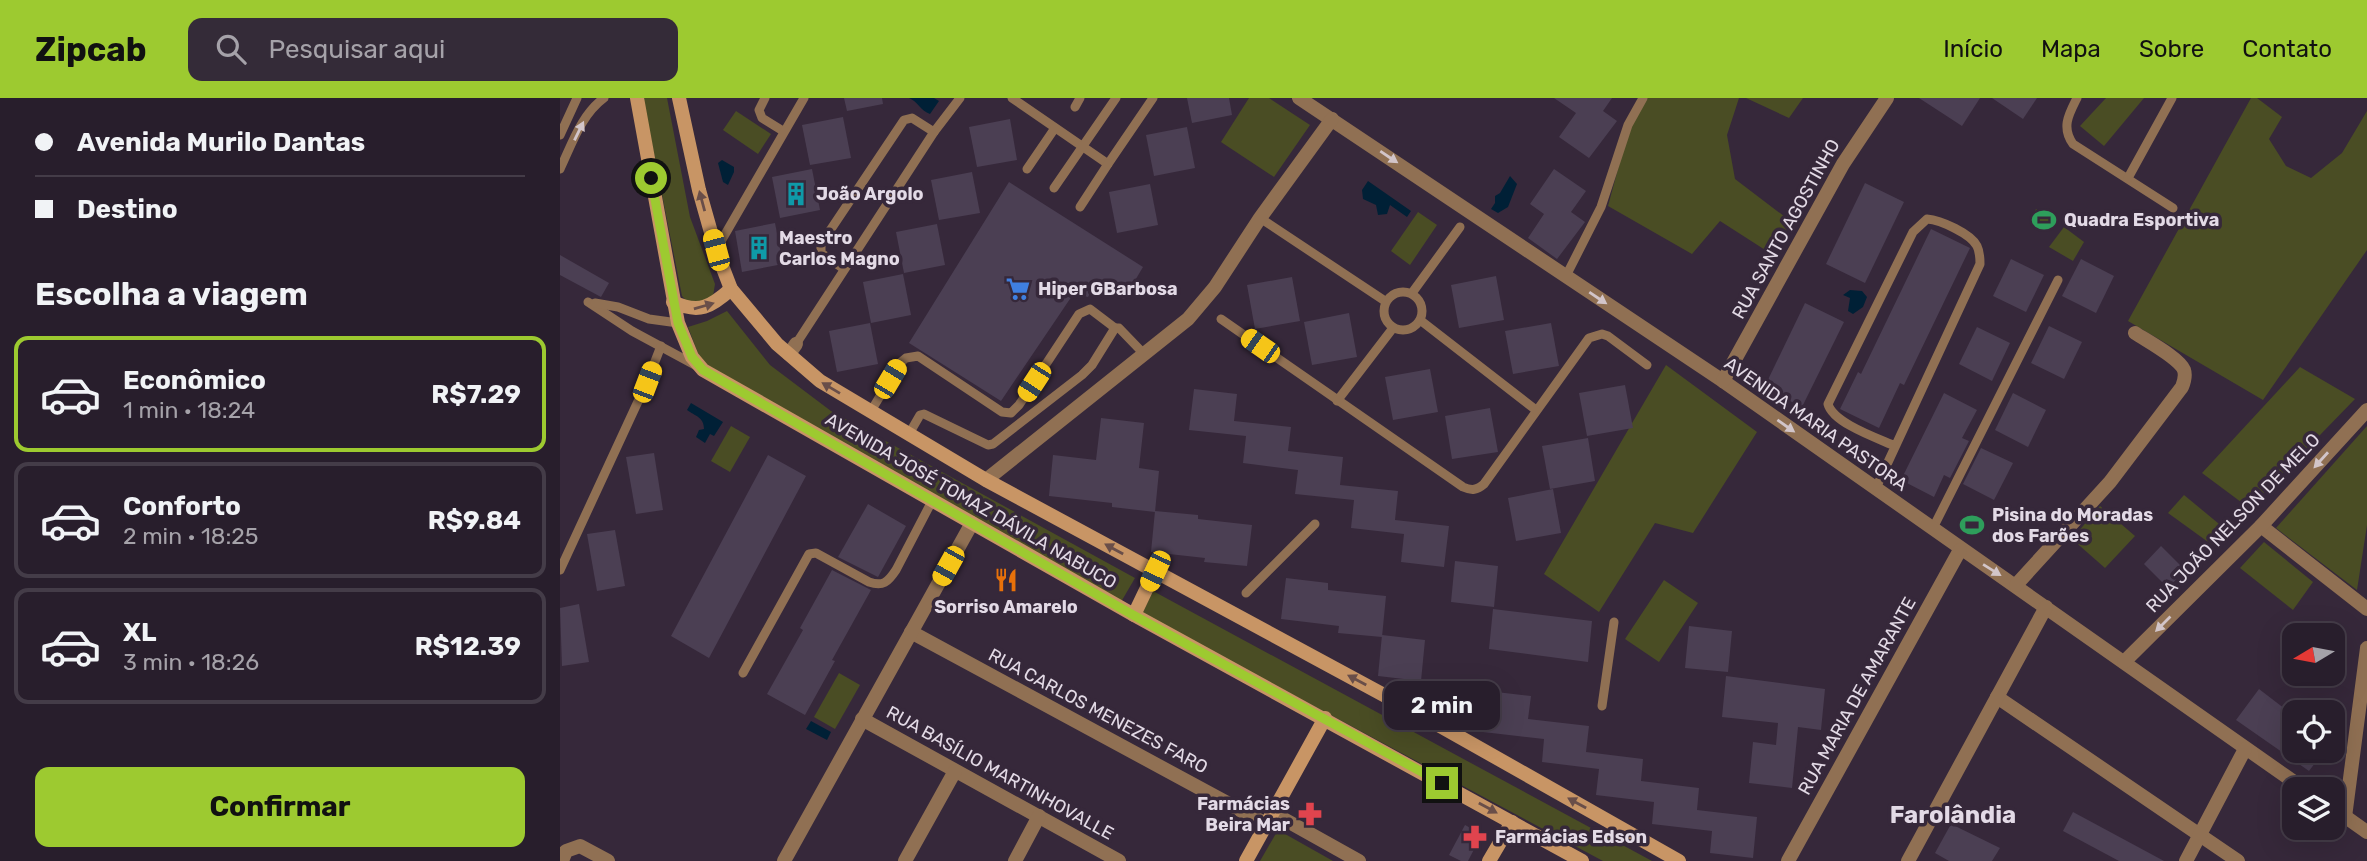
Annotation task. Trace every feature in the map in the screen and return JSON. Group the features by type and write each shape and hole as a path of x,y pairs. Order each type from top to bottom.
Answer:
{"main road":[{"name":"AVENIDA JOSÉ TOMAZ DÁVILA NABUCO","path":"637,98 678,323 692,357 703,370 1133,615 1582,861"},
{"name":"AVENIDA JOSÉ TOMAZ DÁVILA NABUCO","path":"679,98 699,190 716,250 732,289 777,344 792,349 820,381 986,480 1419,714 1679,861"},
{"path":"673,302 691,309 702,308 715,303 732,289"},
{"path":"1133,615 1155,571"},
{"path":"1246,861 1325,718"},
{"path":"1489,861 1512,822"}],"street":[{"name":"AVENIDA MARIA PASTORA","path":"1299,98 1723,382 2286,777"},
{"name":"RUA SANTO AGOSTINHO","path":"1723,382 1843,164 1888,98"},
{"path":"986,480 1188,319 1216,287 1260,218 1332,120"},
{"path":"2016,585 2110,482 2182,387 2184,369 2178,362 2135,333"},
{"name":"RUA JOÃO NELSON DE MELO","path":"2124,662 2261,526 2367,411"},
{"path":"784,861 972,523"},
{"path":"2261,526 2367,609"},
{"name":"RUA MARIA DE AMARANTE","path":"1788,861 1960,550"},
{"path":"1908,861 2046,607"},
{"name":"RUA CARLOS MENEZES FARO","path":"911,632 1269,818 1359,861"},
{"path":"2345,778 2367,649"},
{"path":"1997,697 2238,861"},
{"name":"RUA BASÍLIO MARTINHOVALLE","path":"862,719 1119,861"},
{"path":"2186,861 2245,749"},
{"path":"905,861 955,771"},
{"path":"1015,861 1039,816"},
{"path":"2345,817 2367,832"},
{"path":"564,856 580,846 608,861"}],"lane":[{"path":"560,135 577,98"},
{"path":"560,169 584,119 592,107 604,98"},
{"path":"765,98 759,110 762,118 783,131"},
{"path":"716,250 804,98"},
{"path":"792,349 934,132 960,98"},
{"path":"1012,98 1108,164"},
{"path":"1054,188 1116,98"},
{"path":"1080,207 1153,98"},
{"path":"1566,276 1601,207 1628,125 1643,98"},
{"path":"2077,98 2067,118 2068,136 2073,144 2173,208"},
{"path":"2128,178 2172,98"},
{"path":"844,269 819,250 828,233 904,120 912,118 934,132"},
{"path":"1027,169 1055,128"},
{"path":"1260,218 1385,301"},
{"path":"1876,488 1980,264 1977,244 1937,219 1927,219 1913,232 1828,404 1830,412 1838,419 1895,446"},
{"path":"1412,293 1460,226"},
{"path":"1932,530 2057,280"},
{"path":"1397,292 1412,293 1421,305 1420,320 1408,329 1393,328 1384,316 1385,301 1397,292"},
{"path":"678,323 638,316 618,307 588,302 632,331 703,370"},
{"path":"871,411 900,363 906,358 918,356 1002,412 1011,413 1079,314 1090,309 1115,328 1119,328 1145,355"},
{"path":"1221,319 1337,401 1471,490 1479,489 1484,484 1589,338 1595,335 1608,336 1647,365"},
{"path":"1420,320 1536,410"},
{"path":"909,434 920,415 924,414 988,445 993,444 1082,375 1092,365 1115,328"},
{"path":"1337,401 1393,328"},
{"path":"560,570 647,382 660,346"},
{"path":"743,673 809,554 816,553 876,585 883,584 890,580 896,570 932,501"},
{"path":"1246,593 1315,524"},
{"path":"1602,706 1615,622"}],"green space":[{"path":"643,98 667,98 690,217 715,284 713,296 697,303 689,304 682,296"},
{"path":"1249,98 1269,98 1310,125 1274,177 1221,142"},
{"path":"1647,98 1739,98 1727,135 1735,179 1793,223 1773,255 1720,221 1692,254 1608,206 1628,132"},
{"path":"1746,98 1803,98 1789,118"},
{"path":"2106,98 2144,98 2104,146 2080,126"},
{"path":"2251,98 2257,98 2282,117 2269,139 2286,166 2311,178 2342,153 2367,111 2367,250 2263,400 2128,321"},
{"path":"736,111 771,134 758,154 723,130"},
{"name":"Quadra Esportiva","path":"2036,209 2056,222 2051,230 2031,218"},
{"path":"1418,212 1437,225 1410,265 1391,251"},
{"path":"2064,227 2084,242 2073,261 2049,247"},
{"path":"727,311 770,365 831,411 1135,578 1121,602 713,372 699,356 688,327"},
{"path":"1666,365 1757,432 1693,533 1655,523 1599,612 1544,574"},
{"path":"2300,367 2355,399 2249,508 2202,473"},
{"path":"731,426 750,437 730,472 711,461"},
{"path":"2367,426 2367,525 2357,590 2276,528"},
{"path":"2184,495 2230,533 2215,547 2168,513"},
{"path":"2100,506 2135,536 2105,568 2072,539"},
{"path":"2264,542 2313,582 2293,610 2240,568"},
{"path":"1664,580 1698,603 1659,662 1625,639"},
{"path":"1153,591 1652,861 1603,861 1142,614"},
{"path":"839,673 860,685 835,729 814,717"},
{"path":"1278,830 1333,861 1260,861"}],"water":[{"path":"909,98 934,98 939,101 930,114"},
{"path":"722,160 734,167 728,185 723,182 718,163"},
{"path":"1510,176 1517,184 1508,207 1498,213 1491,209 1495,196 1500,193"},
{"path":"1368,181 1411,211 1407,217 1390,205 1387,214 1378,215 1376,205 1363,199 1362,190"},
{"path":"1850,290 1862,291 1867,297 1863,307 1853,314 1848,311 1850,298 1843,295"},
{"path":"691,403 723,422 714,436 710,434 705,443 696,437 699,430 704,429 704,425 687,410"},
{"path":"811,721 831,732 827,740 806,729"}],"building":[{"path":"844,98 882,98 883,104 847,111"},
{"path":"1187,98 1229,98 1232,115 1192,123"},
{"path":"1554,98 1612,98 1603,111 1617,121 1589,158 1559,137 1576,113"},
{"path":"1919,98 1980,98 1962,126"},
{"path":"1992,98 2037,98 2023,119"},
{"path":"843,117 851,158 810,165 802,125"},
{"path":"1010,119 1017,160 977,167 969,127"},
{"path":"1187,127 1195,168 1154,176 1146,135"},
{"name":"João Argolo","path":"812,169 820,210 780,218 772,177"},
{"path":"1554,169 1586,191 1571,212 1585,222 1557,259 1528,238 1544,214 1530,204"},
{"path":"972,172 980,213 939,220 931,180"},
{"name":"Hiper GBarbosa","path":"1009,182 1143,267 1124,299 1094,285 1088,297 1074,293 1001,401 909,343"},
{"path":"1865,183 1904,202 1865,283 1826,264"},
{"path":"1150,184 1158,225 1117,233 1109,192"},
{"name":"Maestro Carlos Magno","path":"775,223 783,264 742,272 735,231"},
{"path":"937,224 945,265 904,273 896,232"},
{"path":"1931,229 1970,248 1904,385 1900,383 1879,428 1840,409 1858,372 1861,374"},
{"path":"560,255 609,283 601,297 560,275"},
{"path":"2011,259 2044,275 2026,312 1993,296"},
{"path":"2081,259 2114,276 2096,313 2062,296"},
{"path":"903,274 911,315 871,323 863,282"},
{"path":"1496,276 1504,320 1459,328 1451,285"},
{"path":"1292,277 1300,321 1255,329 1247,285"},
{"path":"1805,303 1844,322 1802,407 1764,388"},
{"path":"1349,313 1357,357 1312,365 1304,322"},
{"path":"870,323 878,364 837,372 829,331"},
{"path":"1551,323 1559,366 1513,374 1505,331"},
{"path":"2049,326 2082,342 2064,379 2031,363"},
{"path":"1977,327 2010,343 1992,381 1959,364"},
{"path":"1430,369 1438,412 1393,420 1385,377"},
{"path":"1625,385 1633,428 1587,436 1579,393"},
{"path":"1194,389 1237,394 1234,421 1291,427 1288,451 1343,457 1340,485 1398,491 1395,520 1449,526 1444,567 1401,562 1404,534 1351,528 1354,500 1295,494 1298,470 1243,463 1246,436 1189,430"},
{"path":"1944,393 1977,410 1962,438 1969,441 1950,478 1944,475 1934,497 1901,480"},
{"path":"2013,393 2046,410 2028,447 1995,430"},
{"path":"1490,408 1498,452 1452,459 1445,416"},
{"path":"1101,418 1144,423 1139,468 1159,471 1155,512 1112,507 1112,503 1049,496 1053,455 1096,460"},
{"path":"1588,438 1595,481 1550,489 1542,446"},
{"path":"1981,448 2013,463 1994,500 1963,484"},
{"path":"654,453 663,510 636,514 626,457"},
{"path":"768,455 806,476 709,658 671,636"},
{"path":"1553,489 1561,533 1516,541 1508,498"},
{"path":"868,504 906,526 878,577 838,557"},
{"path":"1155,511 1198,515 1198,519 1252,525 1247,566 1204,562 1205,558 1151,552"},
{"path":"615,530 625,586 597,591 587,534"},
{"path":"2161,546 2185,570 2168,588 2144,564"},
{"path":"1455,561 1498,566 1494,607 1451,602"},
{"path":"832,570 871,590 805,715 767,694 803,630 800,628"},
{"path":"1286,578 1328,583 1328,590 1386,596 1382,637 1338,633 1339,626 1281,619"},
{"path":"579,604 589,662 562,666 560,608"},
{"path":"1493,609 1592,621 1588,662 1489,649"},
{"path":"1689,626 1732,631 1728,672 1685,668"},
{"path":"1382,635 1425,640 1421,681 1378,676"},
{"path":"1726,676 1825,689 1821,730 1798,727 1792,788 1749,783 1753,742 1776,745 1778,723 1722,717"},
{"path":"2259,689 2282,707 2282,752 2236,720"},
{"path":"1488,691 1531,696 1528,719 1589,726 1586,752 1643,759 1641,781 1699,788 1697,810 1757,817 1753,858 1710,853 1712,831 1652,824 1654,802 1596,795 1599,769 1542,762 1544,739 1483,732"},
{"path":"2298,763 2315,763 2309,771"},
{"path":"2073,812 2164,861 2119,861 2063,831"},
{"path":"1951,824 2000,848 1992,861 1949,861 1935,853"},
{"path":"1465,825 1482,834 1468,861 1461,861 1449,855"}],"place":[{"name":"João Argolo","path":"796,194"},
{"name":"Quadra Esportiva","path":"2044,220"},
{"name":"Maestro Carlos Magno","path":"759,248"},
{"name":"Hiper GBarbosa","path":"1018,289"},
{"name":"Pisina do Moradas dos Farões","path":"1972,525"},
{"name":"Sorriso Amarelo","path":"1006,580"},
{"name":"Farmácias Beira Mar","path":"1310,814"},
{"name":"Farmácias Edson","path":"1475,837"}],"district":[{"name":"Farolândia","path":"1953,815"}],"route":[{"path":"651,178 678,323 686,346 703,370 1133,615 1442,783"}]}
